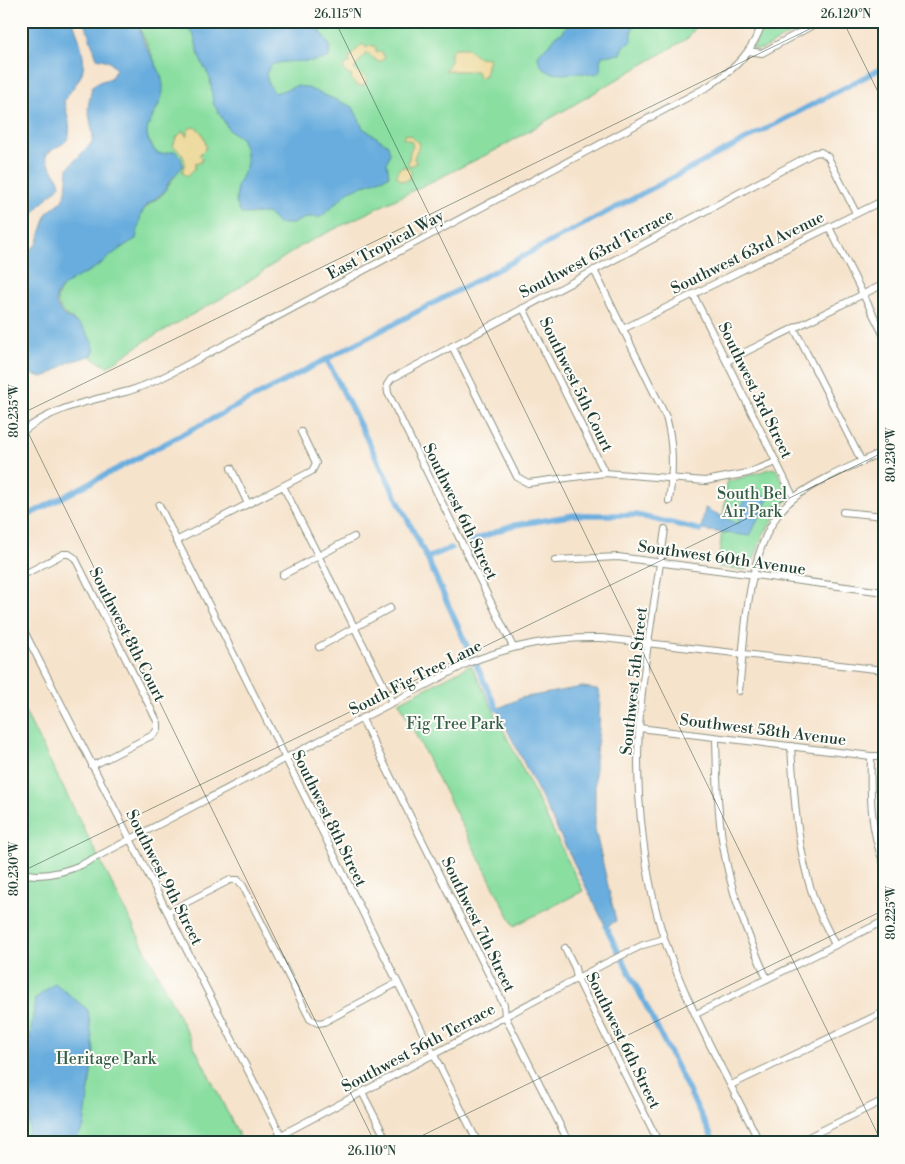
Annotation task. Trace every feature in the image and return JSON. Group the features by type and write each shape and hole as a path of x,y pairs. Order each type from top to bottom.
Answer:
{"street":[{"name":"East Tropical Way","path":"21,433 50,414 72,405 149,384 179,370 709,86 741,63 763,21"},
{"path":"748,52 762,53 820,21"},
{"name":"Southwest 63rd Terrace","path":"388,386 391,379 814,153 821,152 828,158 856,213"},
{"name":"Southwest 63rd Avenue","path":"623,328 884,200"},
{"path":"829,227 884,336"},
{"path":"594,270 666,418 670,432 672,479 669,501"},
{"path":"727,361 884,284"},
{"name":"Southwest 3rd Street","path":"693,294 794,498"},
{"name":"Southwest 5th Court","path":"523,308 605,473"},
{"path":"794,328 862,462"},
{"path":"452,346 517,477 528,483 605,473 705,481 731,477 776,462"},
{"name":"Southwest 6th Street","path":"388,386 388,393 513,647"},
{"path":"176,541 312,471 316,463 301,432"},
{"path":"739,690 753,575 758,554 777,517 794,498 884,451"},
{"path":"231,468 248,504"},
{"path":"283,486 392,702"},
{"name":"Southwest 8th Street","path":"158,505 478,1143"},
{"path":"843,512 884,516"},
{"name":"Southwest 5th Street","path":"665,529 639,728 638,769 642,831 664,939 696,1014 760,1143"},
{"path":"283,575 354,537"},
{"name":"Southwest 8th Court","path":"21,576 63,554 69,554 75,558 158,723 158,729 153,735 92,766"},
{"name":"Southwest 60th Avenue","path":"555,560 602,557 661,562 884,592"},
{"path":"319,647 390,608"},
{"name":"Southwest 9th Street","path":"21,625 285,1143"},
{"name":"South Fig Tree Lane","path":"21,873 31,876 67,871 468,663 513,647 566,637 649,642 884,670"},
{"name":"Southwest 7th Street","path":"362,719 504,1005 505,1016 569,1143"},
{"name":"Southwest 58th Avenue","path":"639,728 884,756"},
{"path":"716,738 717,796 723,845 733,892 747,934 766,979"},
{"path":"791,746 794,810 805,865 814,899 835,945"},
{"path":"871,756 871,806 874,831 884,864"},
{"path":"874,831 884,830"},
{"path":"168,912 230,880 238,880 243,886 310,1019 318,1023 324,1022 397,983"},
{"path":"696,1014 884,921"},
{"name":"Southwest 56th Terrace","path":"266,1143 577,978 643,945 664,939"},
{"name":"Southwest 6th Street","path":"565,948 575,968 577,978 659,1143"},
{"path":"731,1085 884,1012"},
{"path":"362,1092 388,1143"},
{"path":"796,1143 884,1100"}],"green space":[{"path":"140,21 700,21 688,38 498,149 304,244 229,294 147,340 107,367 90,356 93,354 83,327 60,309 57,299 64,286 74,278 91,270 135,236 143,211 163,194 176,176 164,154 156,153 147,137 146,131 160,102 161,75 140,29"},
{"path":"766,21 814,21 763,49 752,50"},
{"name":"South Bel Air Park","path":"773,468 778,471 788,492 788,499 763,535 751,567 746,570 718,567 727,482"},
{"name":"Fig Tree Park","path":"471,665 583,891 514,926 399,702"},
{"name":"Heritage Park","path":"21,704 243,1143 21,1143"}],"sand":[{"path":"362,44 367,48 370,45 376,47 376,52 382,52 385,58 379,62 366,53 354,69 366,78 366,84 361,86 356,85 351,79 352,76 343,69 346,63 350,63 349,58"},
{"path":"454,48 466,48 478,57 489,58 485,75 479,78 477,71 445,71 451,61 451,52"},
{"path":"193,127 201,132 206,148 199,155 202,158 201,162 195,164 195,168 187,176 182,172 185,164 184,157 173,146 176,138 183,131 187,137 187,130"},
{"path":"405,134 412,136 413,139 420,143 414,158 416,163 410,166 408,165 410,151 413,146 411,141 403,138"},
{"path":"401,167 407,167 411,174 407,181 401,181 397,177 397,171"}],"water":[{"path":"21,21 73,21 81,47 83,67 81,76 64,101 69,121 68,137 64,143 46,155 48,163 60,185 36,211 31,219 26,235 21,241"},
{"path":"84,21 140,21 142,36 162,78 163,86 162,96 148,127 147,135 150,144 157,153 175,151 181,158 183,166 169,182 164,192 147,205 141,214 136,239 96,267 74,279 59,291 56,298 57,305 65,316 85,330 95,351 90,356 69,362 49,375 42,377 21,371 21,262 24,255 37,244 47,213 62,201 66,192 68,168 92,142 93,136 88,108 92,87 96,83 111,78 116,69 109,61 97,58"},
{"path":"176,21 202,21 207,25 214,25 228,21 287,21 319,29 330,46 329,57 317,61 286,62 271,65 266,74 269,85 275,93 296,86 305,87 353,107 363,128 388,145 390,153 387,162 389,176 349,191 321,217 307,217 292,224 278,224 267,213 241,214 236,203 237,186 247,164 245,147 241,138 229,130 213,103 210,78 200,59 193,33"},
{"path":"570,21 637,21 632,30 632,41 624,46 621,54 602,56 600,62 601,71 598,73 560,74 548,71 543,68 538,56 552,42 556,35 562,33"},
{"path":"755,487 768,499 750,536 701,530 705,508 738,524 746,491"},
{"path":"582,687 597,689 600,695 599,729 595,760 595,829 616,921 606,927 497,709 521,698"},
{"path":"55,983 88,1010 94,1051 84,1127 74,1143 23,1143 29,1131 27,1063 35,999"}],"waterway":[{"path":"21,519 884,67"},
{"path":"327,360 427,558 471,655"},
{"path":"470,542 510,526 574,515 636,515 701,530"},
{"path":"427,558 451,548"},
{"path":"476,664 497,709"},
{"path":"606,927 618,951"},
{"path":"623,960 715,1143"}]}
